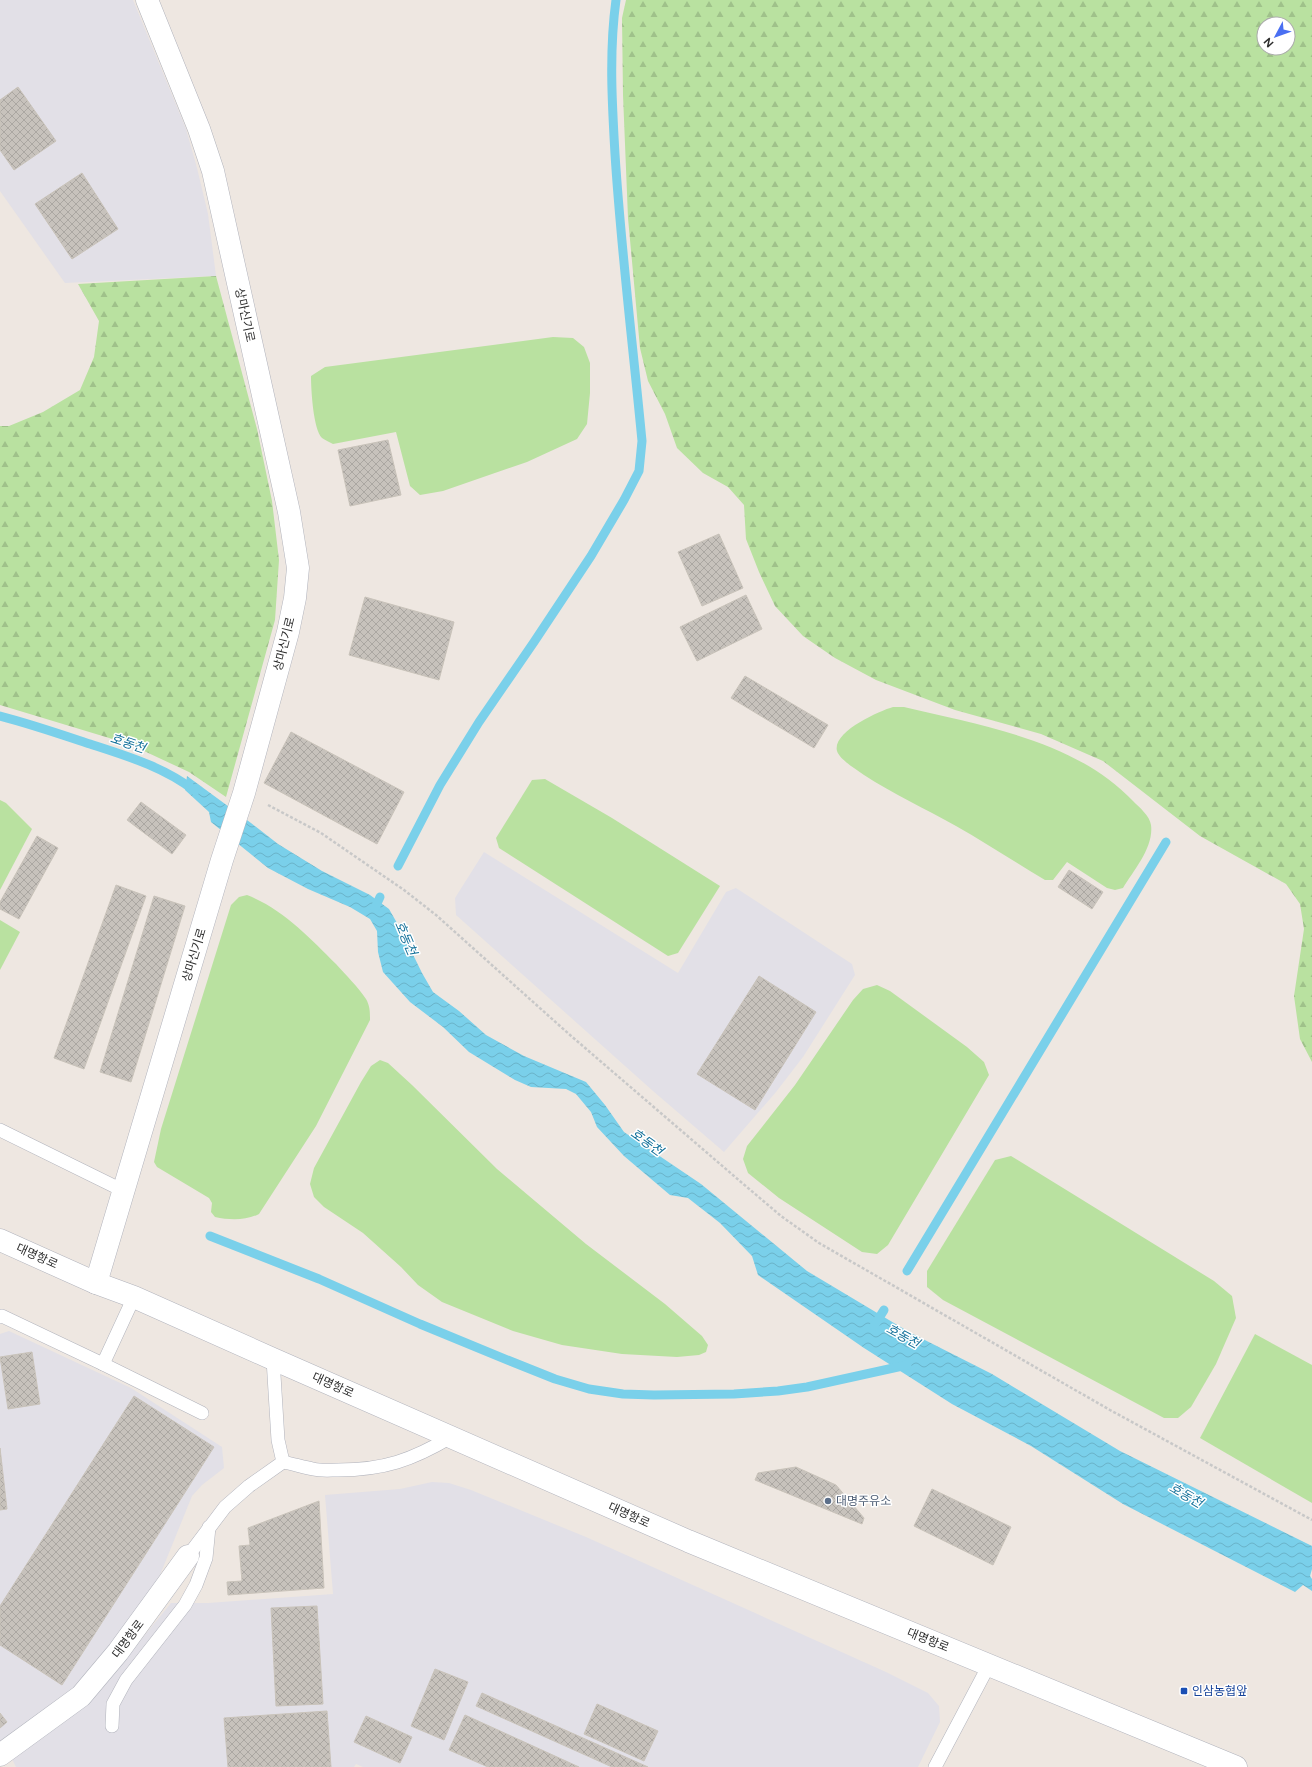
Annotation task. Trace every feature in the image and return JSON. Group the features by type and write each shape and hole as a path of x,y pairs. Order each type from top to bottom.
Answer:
{"street":[{"name":"상마신기로","path":"96,1283 222,860 244,793 288,632 295,598 298,568 289,512 212,171 199,129 147,0"},
{"name":"대명항로","path":"0,1240 96,1283 134,1297 688,1541 1236,1767"},
{"name":"대명항로","path":"0,1755 81,1696 118,1652 188,1556"}],"lane":[{"path":"0,1130 124,1191"},
{"path":"103,1364 134,1297"},
{"path":"1,1315 202,1413"},
{"path":"272,1359 278,1440 283,1462 315,1470 347,1470 383,1467 408,1460 451,1437"},
{"name":"대명항로","path":"188,1556 225,1507 249,1486 283,1462"},
{"path":"112,1726 113,1704 126,1680 185,1605 196,1585 206,1558 209,1527"},
{"path":"935,1767 989,1665"}],"path":[{"path":"244,793 321,833 404,890 436,915 570,1034 741,1182 781,1216 820,1244 1110,1410 1312,1520"}],"shaded area":[{"path":"0,0 133,0 186,129 208,214 216,276 65,283 0,191"},
{"path":"484,852 678,973 726,892 736,888 852,964 855,975 803,1057 776,1092 724,1152 653,1091 456,915 455,898"},
{"path":"9,1331 131,1388 222,1447 224,1468 202,1485 192,1496 160,1575 135,1615 81,1684 0,1743 0,1334"},
{"path":"432,1482 449,1483 471,1490 586,1537 886,1672 928,1693 939,1706 940,1722 918,1767 363,1767 356,1764 354,1767 16,1767 10,1755 94,1697 171,1603 208,1603 333,1594 325,1495 400,1489"}],"green space":[{"path":"626,0 1312,0 1312,1062 1300,1039 1294,996 1304,929 1300,904 1286,884 1200,836 1103,761 1041,734 955,710 876,680 835,658 803,636 775,606 746,539 744,505 728,487 703,473 677,448 665,414 648,381 640,348 628,218 623,95 622,18"},
{"path":"216,276 257,429 272,501 279,560 275,620 226,797 189,772 129,744 0,705 0,426 9,426 43,412 80,390 94,357 99,321 78,284"},
{"path":"553,337 573,338 584,347 590,363 590,393 587,424 577,439 527,462 443,491 420,495 410,486 396,432 333,444 322,438 316,426 311,389 311,376 325,367"},
{"path":"893,707 904,707 965,721 1026,738 1056,749 1084,763 1110,780 1144,812 1149,818 1151,825 1151,833 1146,850 1123,888 1115,890 1107,888 1067,862 1053,880 1045,880 967,832 875,782 845,761 837,751 837,744 842,737 858,723"},
{"path":"545,779 612,818 720,886 678,953 668,956 499,848 496,838 532,780"},
{"path":"0,800 6,803 32,829 0,890"},
{"path":"247,895 284,916 306,934 336,964 366,999 370,1012 370,1020 316,1126 259,1214 243,1219 226,1219 215,1217 211,1212 212,1203 209,1198 157,1167 154,1162 161,1129 231,905 239,897"},
{"path":"0,920 20,932 0,970"},
{"path":"877,985 890,991 967,1047 984,1062 989,1075 888,1245 877,1254 862,1252 779,1198 748,1173 743,1159 747,1146 795,1085 853,1000 863,989"},
{"path":"380,1060 388,1063 412,1085 497,1169 586,1244 665,1304 702,1336 708,1345 706,1352 699,1355 677,1357 622,1354 562,1345 513,1331 442,1302 418,1285 401,1267 363,1233 324,1207 314,1197 310,1184 314,1168 361,1082 371,1066"},
{"path":"1011,1156 1214,1281 1232,1296 1236,1318 1216,1364 1191,1407 1178,1418 1164,1418 943,1300 927,1287 927,1271 995,1160"},
{"path":"1255,1334 1312,1365 1312,1503 1200,1438"}],"water":[{"path":"187,776 278,844 322,871 370,895 389,909 433,992 459,1011 486,1035 524,1056 586,1082 605,1105 624,1132 701,1184 807,1271 909,1332 992,1374 1120,1451 1312,1546 1312,1569 1310,1576 1312,1579 1312,1591 1303,1585 1295,1592 1123,1504 1031,1446 952,1404 864,1348 758,1275 752,1256 720,1223 688,1198 670,1195 624,1156 597,1127 591,1112 576,1094 566,1089 531,1087 515,1080 469,1052 443,1027 410,1002 383,972 378,952 377,931 370,919 350,907 308,889 268,868 211,822 209,812 185,790"}],"building":[{"path":"18,87 56,141 14,170 0,150 0,100"},
{"path":"82,173 118,229 72,259 35,204"},
{"path":"388,440 401,495 350,506 338,450"},
{"path":"719,534 743,588 702,606 678,552"},
{"path":"746,595 762,629 697,661 680,627"},
{"path":"365,597 454,622 439,680 349,655"},
{"path":"745,676 828,725 814,748 731,698"},
{"path":"291,732 404,792 377,844 264,783"},
{"path":"141,802 186,835 172,854 127,820"},
{"path":"37,836 58,848 19,919 0,909 0,902"},
{"path":"1069,870 1103,892 1092,909 1058,887"},
{"path":"116,885 146,896 84,1069 54,1058"},
{"path":"154,896 185,906 131,1082 100,1072"},
{"path":"759,976 816,1012 755,1110 697,1074"},
{"path":"32,1352 40,1404 8,1409 0,1357"},
{"path":"134,1396 214,1447 62,1685 0,1645 0,1606"},
{"path":"0,1448 7,1509 0,1510"},
{"name":"대명주유소","path":"796,1467 836,1485 864,1518 862,1524 755,1480 758,1473"},
{"path":"932,1489 1011,1527 993,1565 914,1526"},
{"path":"319,1501 324,1588 228,1595 227,1582 242,1581 239,1546 250,1545 248,1528"},
{"path":"317,1606 323,1704 276,1706 271,1608"},
{"path":"435,1669 468,1682 444,1740 411,1726"},
{"path":"482,1693 648,1767 612,1767 476,1706"},
{"path":"597,1704 658,1731 644,1761 584,1734"},
{"path":"327,1711 331,1767 228,1767 224,1718"},
{"path":"0,1713 7,1722 0,1728"},
{"path":"465,1715 579,1767 488,1767 449,1750"},
{"path":"366,1716 412,1737 400,1763 354,1742"}],"waterway":[{"path":"398,866 440,785 479,722 591,556 639,471 642,441 620,226 613,116 612,38 616,0"},
{"name":"호동천","path":"0,716 45,729 145,763 171,775 195,791"},
{"path":"907,1271 1166,842"},
{"path":"375,908 380,897"},
{"path":"210,1236 319,1279 420,1324 510,1361 555,1379 589,1389 623,1394 654,1395 734,1394 778,1391 807,1387 907,1365"},
{"path":"874,1326 884,1310"}],"place":[{"name":"대명주유소","path":"828,1501"},
{"name":"인삼농협앞","path":"1184,1691"}]}
